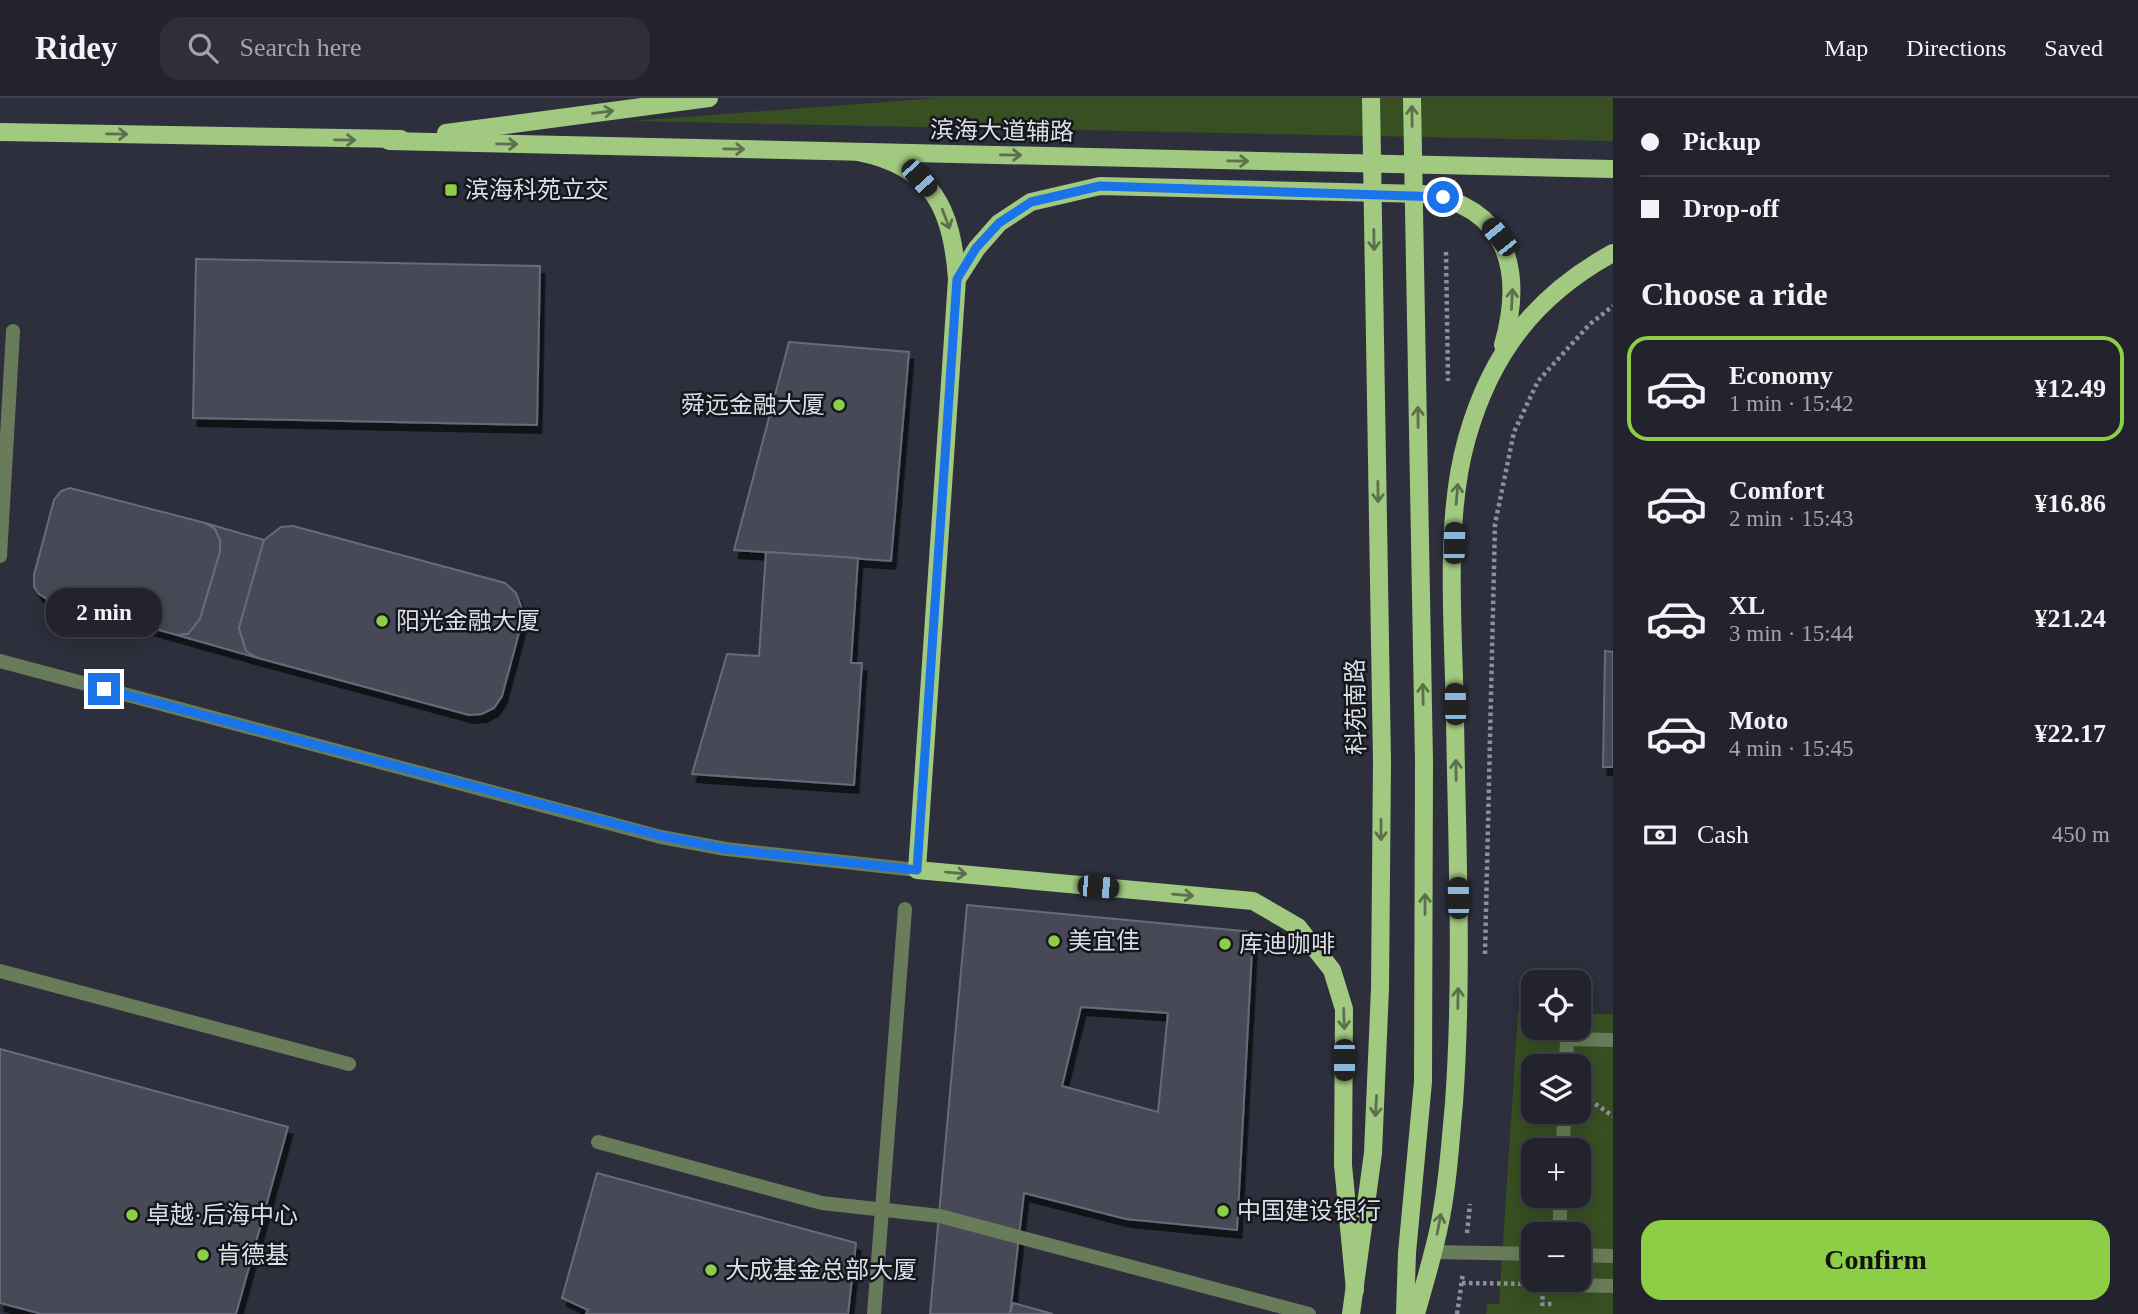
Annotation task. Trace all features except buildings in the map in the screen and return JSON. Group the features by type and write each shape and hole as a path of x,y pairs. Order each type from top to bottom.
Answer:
{"main road":[{"path":"0,132 389,141 709,98"},
{"name":"科苑南路","path":"1351,1314 1374,1141 1380,988 1382,762 1371,98"},
{"path":"1405,1314 1407,1253 1423,1082 1424,762 1412,98"},
{"path":"0,143 72,133"},
{"name":"滨海大道辅路","path":"389,141 1613,169"},
{"path":"859,152 903,165 937,197 948,220 957,279 917,870 1253,901 1298,927 1332,970 1344,1009 1343,1165 1355,1290"},
{"path":"957,279 976,248 999,223 1031,202 1100,186 1443,197 1467,206 1485,220 1507,255 1512,276 1512,303 1498,365"},
{"path":"1416,1314 1433,1252 1450,1154 1458,1051 1455,519 1458,475 1467,438 1498,365 1514,335 1547,297 1584,269 1613,253"}],"street":[{"path":"0,556 13,331"},
{"path":"0,661 649,834 726,849 917,870"},
{"path":"874,1314 905,909"},
{"path":"0,971 349,1064"},
{"path":"1566,1054 1567,1039 1613,1040"},
{"path":"598,1142 822,1203 940,1216 1309,1314"},
{"path":"1433,1252 1521,1254"},
{"path":"1591,1255 1613,1256"},
{"path":"1591,1286 1613,1286"}],"path":[{"path":"1446,252 1448,381"},
{"path":"1485,959 1494,524 1514,432 1538,381 1590,324 1613,306"},
{"path":"1591,1101 1613,1116"},
{"path":"1457,1314 1470,1201"},
{"path":"1462,1283 1521,1284"}],"green space":[{"path":"938,98 1613,98 1613,141 631,121"},
{"path":"1518,1013 1521,1013 1521,1040 1591,1040 1591,1014 1613,1014 1613,1314 1486,1314 1487,1304 1499,1304"}],"place":[{"name":"滨海科苑立交","path":"451,190"},
{"name":"舜远金融大厦","path":"839,405"},
{"name":"阳光金融大厦","path":"382,621"},
{"name":"美宜佳","path":"1054,941"},
{"name":"库迪咖啡","path":"1225,944"},
{"name":"中国建设银行","path":"1223,1211"},
{"name":"卓越·后海中心","path":"132,1215"},
{"name":"肯德基","path":"203,1255"},
{"name":"大成基金总部大厦","path":"711,1270"}],"route":[{"path":"104,689 598,822 726,849 917,870 957,279 976,248 999,223 1031,202 1100,186 1423,194 1443,197"}]}
